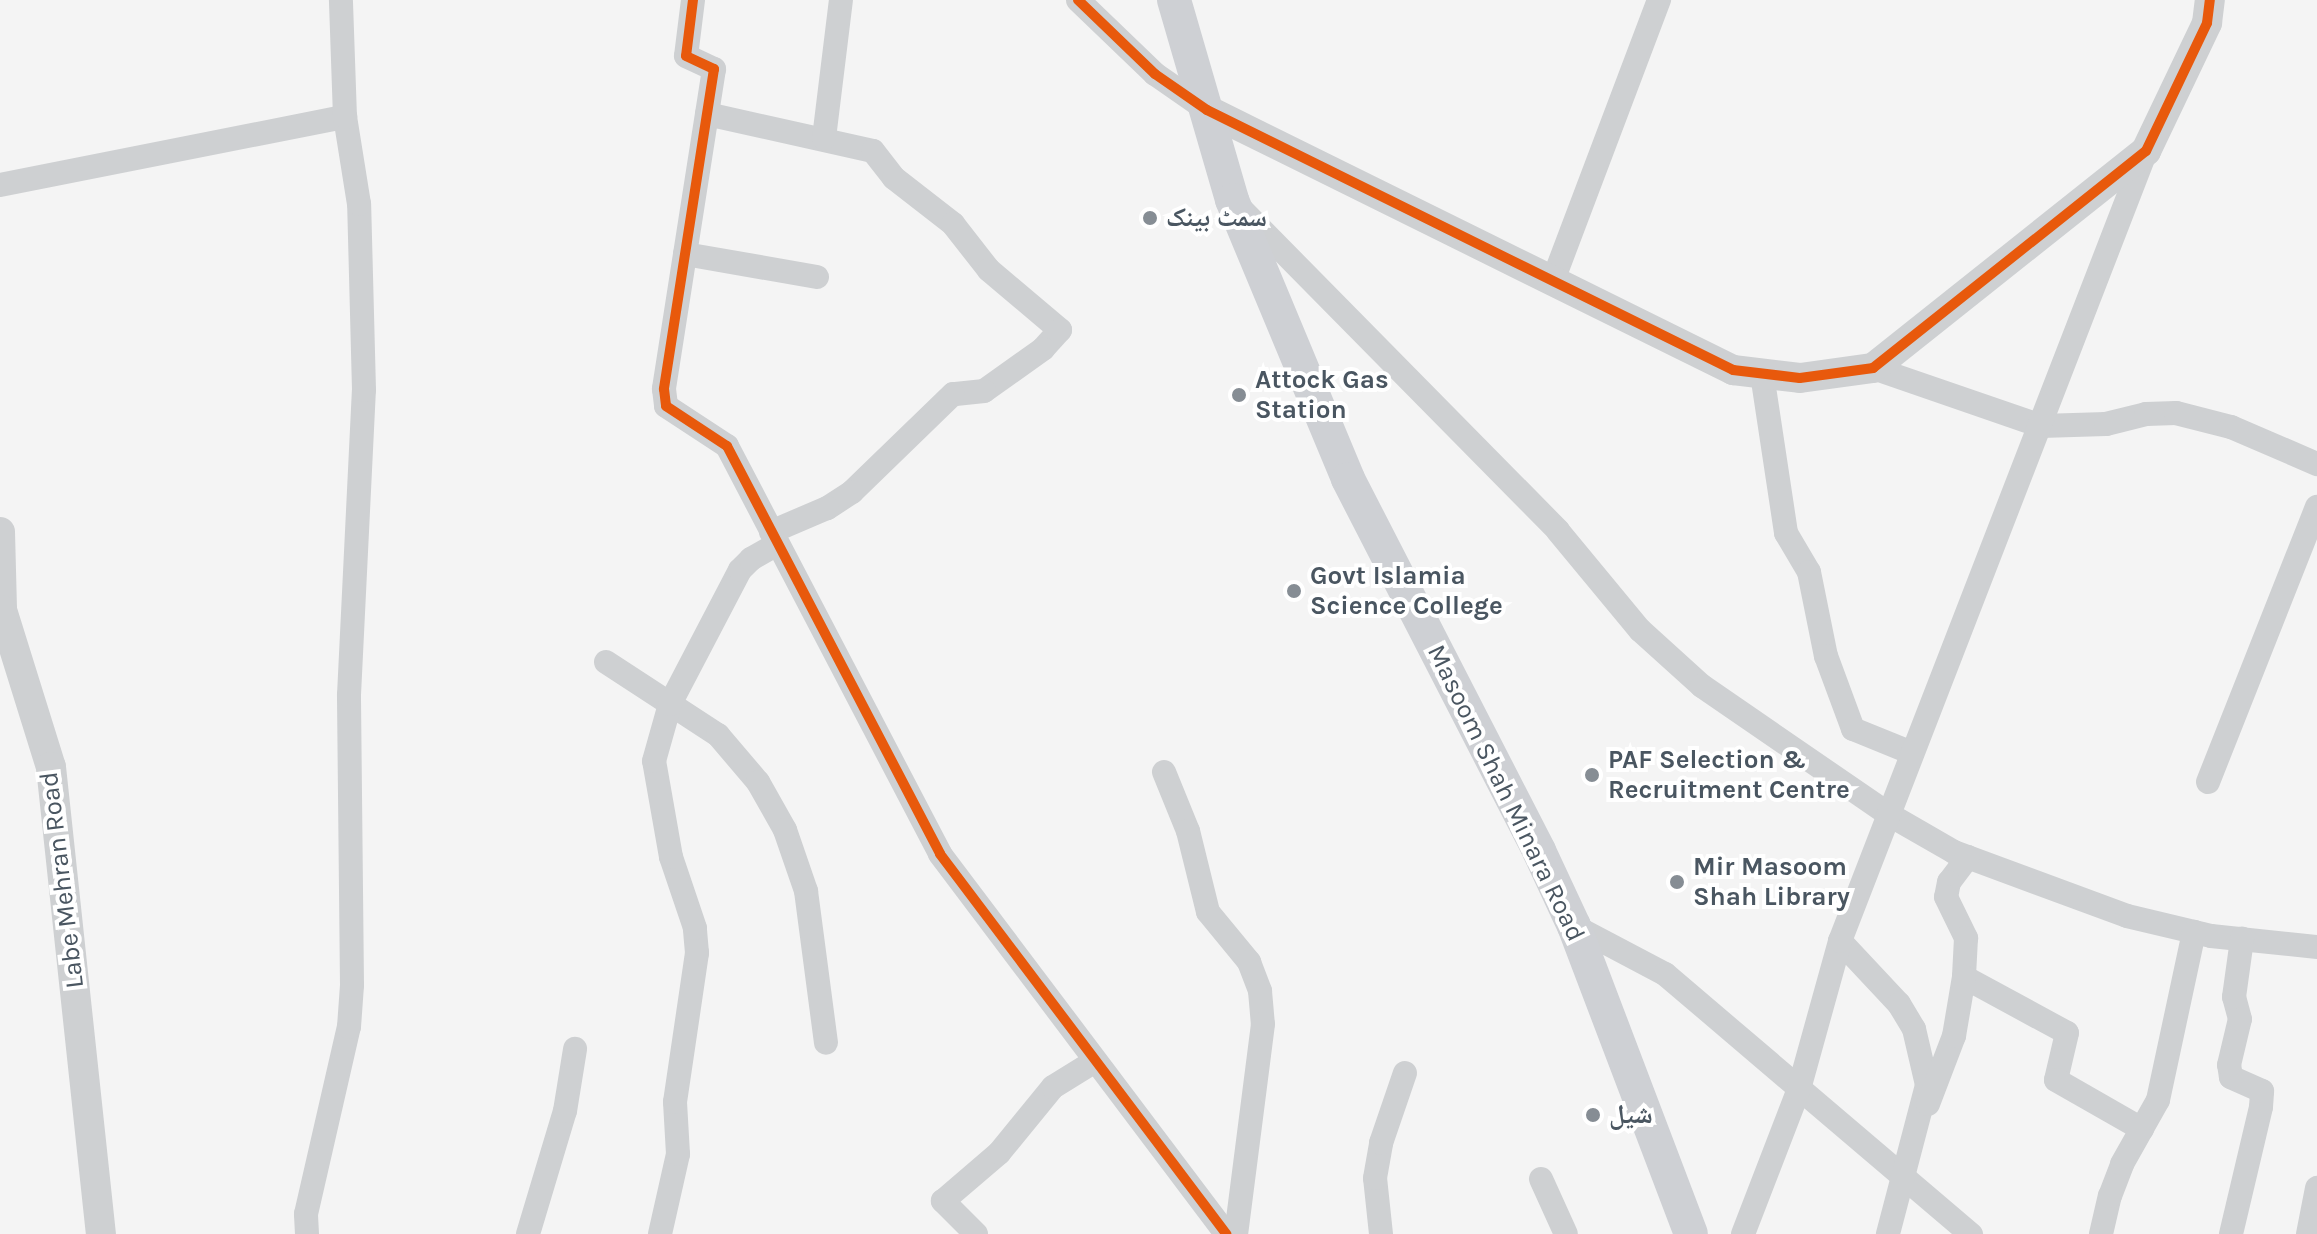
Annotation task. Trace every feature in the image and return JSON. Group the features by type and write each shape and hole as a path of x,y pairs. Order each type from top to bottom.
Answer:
{"main road":[{"name":"Masoom Shah Minara Road","path":"1174,0 1232,200 1348,479 1539,851 1574,926 1691,1234"}],"street":[{"path":"307,1234 306,1214 349,1027 352,985 349,695 364,390 359,204 345,117 341,0"},
{"path":"693,0 686,56 714,69 664,389 666,406 727,446 940,854 1226,1234"},
{"path":"824,138 841,0"},
{"path":"1078,0 1155,74 1207,110 1733,370 1800,378 1873,368 2041,426 2106,424 2146,414 2176,413 2231,427 2317,464"},
{"path":"1552,283 1659,0"},
{"path":"1743,1234 1799,1089 1840,941 1888,814 2146,151 2207,23 2210,0"},
{"path":"660,1234 678,1154 675,1102 697,953 695,928 671,857 654,761 670,704 740,570 751,559 774,538 852,492 953,394 984,391 1043,349 1060,330 989,270 953,224 894,178 873,151 707,114"},
{"path":"0,185 345,117"},
{"path":"1873,368 2146,151"},
{"path":"1232,200 1558,531 1640,630 1702,686 1888,814 1968,857 2127,916 2194,932 2317,947"},
{"path":"685,254 817,277"},
{"path":"1762,374 1786,533 1809,572 1826,656 1853,729 1912,753"},
{"path":"2208,782 2317,507"},
{"name":"Labe Mehran Road","path":"0,532 2,610 51,767 101,1234"},
{"path":"606,662 718,735 741,758 785,830 806,891 826,1043"},
{"path":"1164,772 1188,831 1208,912 1249,962 1260,991 1263,1024 1236,1234"},
{"path":"1924,1106 1930,1103 1950,1050 1964,977 1966,938 1946,897 1949,882 1968,857"},
{"path":"1574,926 1665,974 1905,1176 1959,1229"},
{"path":"2101,1234 2110,1196 2158,1100 2194,932"},
{"path":"2231,1234 2262,1091 2231,1077 2229,1065 2240,1019 2234,997 2242,939"},
{"path":"1840,941 1888,989 1914,1029 1927,1085 1924,1106 1888,1234"},
{"path":"1964,977 2067,1033 2056,1080 2142,1129"},
{"path":"528,1234 565,1111 575,1049"},
{"path":"976,1234 943,1201 999,1153 1053,1087 1095,1061"},
{"path":"1381,1234 1375,1178 1381,1143 1405,1073"},
{"path":"1541,1179 1566,1234"},
{"path":"2308,1234 2317,1188"}],"cycle path":[{"path":"693,0 686,56 714,69 664,389 666,406 727,446 940,854 1226,1234"},
{"path":"1078,0 1155,74 1207,110 1733,370 1800,378 1873,368 2146,151 2207,23 2210,0"}],"place":[{"name":"سمٹ بینک","path":"1150,218"},
{"name":"Attock Gas Station","path":"1239,395"},
{"name":"Govt Islamia Science College","path":"1294,591"},
{"name":"PAF Selection & Recruitment Centre","path":"1592,775"},
{"name":"Mir Masoom Shah Library","path":"1677,882"},
{"name":"شیل","path":"1593,1115"}]}
